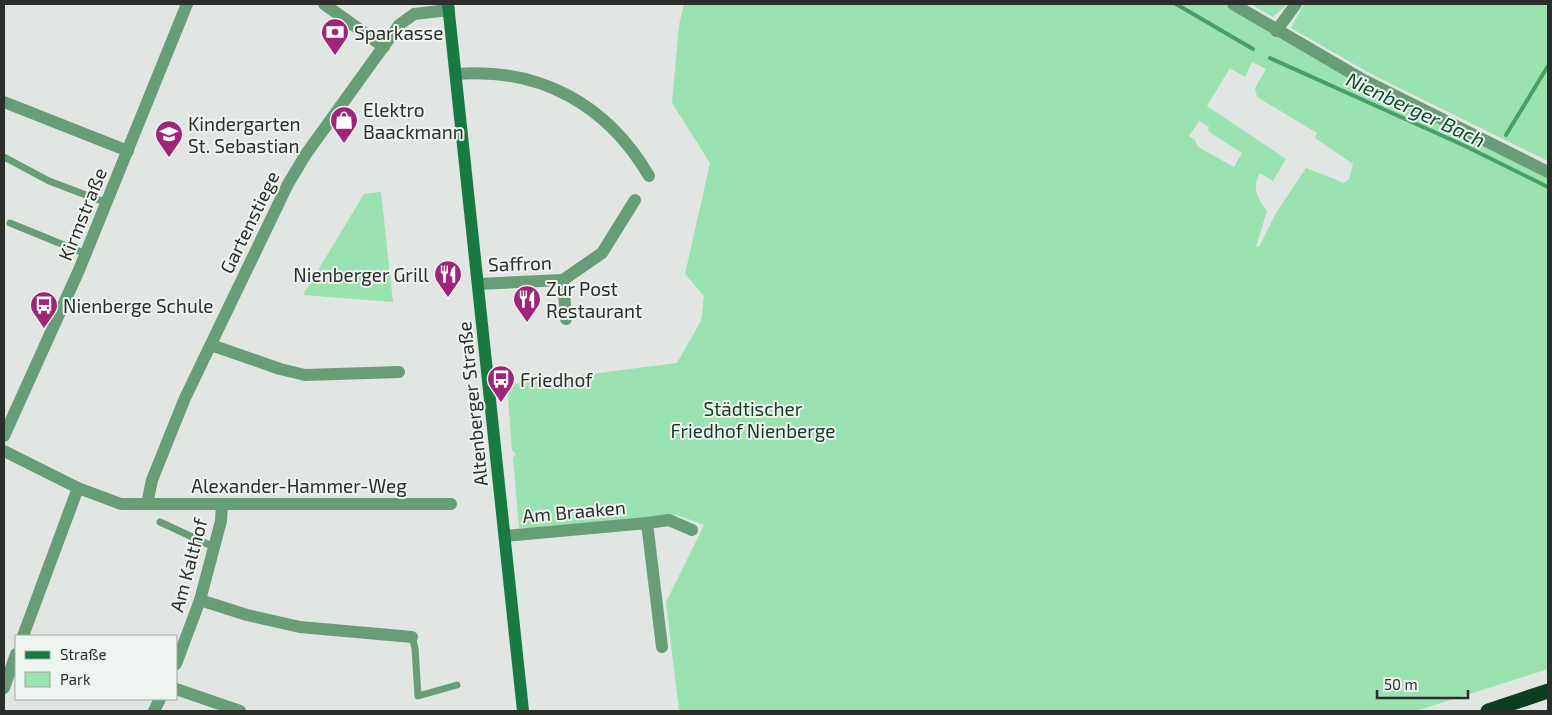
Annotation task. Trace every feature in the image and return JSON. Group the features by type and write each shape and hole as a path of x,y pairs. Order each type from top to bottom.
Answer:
{"highway":[{"path":"1488,711 1548,691"}],"main road":[{"name":"Altenberger Straße","path":"449,7 523,711"}],"street":[{"name":"Kirmstraße","path":"4,436 86,254 186,4"},
{"path":"324,4 384,47"},
{"path":"1233,4 1276,31 1394,96 1548,172"},
{"path":"1276,31 1296,4"},
{"name":"Gartenstiege","path":"147,504 152,480 185,398 298,167 400,25 414,14 449,7"},
{"path":"456,74 476,73 522,77 570,94 618,132 636,152 649,176"},
{"path":"4,102 128,151"},
{"name":"Saffron","path":"478,284 564,280 602,253 635,200"},
{"name":"Saffron","path":"564,280 566,319"},
{"path":"211,345 280,369 305,375 399,372"},
{"name":"Alexander-Hammer-Weg","path":"4,451 78,488 112,502 147,504 450,504"},
{"path":"23,635 78,488"},
{"name":"Am Kalthof","path":"178,659 200,600 221,521 222,504"},
{"name":"Am Braaken","path":"505,536 669,520 692,530"},
{"name":"Am Braaken","path":"647,523 662,647"},
{"path":"200,600 264,620 300,627 412,637"},
{"path":"4,688 15,657"},
{"path":"178,690 240,711"}],"lane":[{"path":"4,157 49,181 107,203"},
{"path":"10,224 86,254"},
{"path":"160,522 214,547"},
{"path":"412,637 415,648 418,696 457,685"}],"green space":[{"name":"Städtischer Friedhof Nienberge","path":"684,4 1224,4 1302,52 1383,96 1548,177 1548,669 1416,711 679,711 666,602 704,525 677,515 519,529 513,458 516,454 512,450 507,385 677,363 701,321 704,296 685,274 710,163 672,103 679,25","holes":["1252,62 1266,69 1255,88 1257,97 1317,133 1315,138 1353,164 1349,179 1344,183 1306,168 1276,213 1259,247 1256,246 1267,211 1257,193 1257,178 1260,173 1273,181 1286,159 1207,106 1230,68 1245,77","1199,121 1209,127 1208,130 1212,134 1242,153 1234,167 1198,147 1195,140 1189,136"]},
{"path":"1251,4 1287,4 1273,17"},
{"path":"1304,4 1548,4 1548,161 1373,75 1291,28"},
{"path":"381,192 393,302 303,295 364,194"}],"waterway":[{"name":"Nienberger Bach","path":"1176,4 1253,49"},
{"name":"Nienberger Bach","path":"1270,58 1463,145 1548,187"},
{"path":"1506,135 1548,66"}],"place":[{"name":"Sparkasse","path":"335,56"},
{"name":"Elektro Baackmann","path":"344,144"},
{"name":"Kindergarten St. Sebastian","path":"169,158"},
{"name":"Nienberger Grill","path":"448,298"},
{"name":"Zur Post Restaurant","path":"527,323"},
{"name":"Nienberge Schule","path":"44,329"},
{"name":"Friedhof","path":"501,403"}]}
